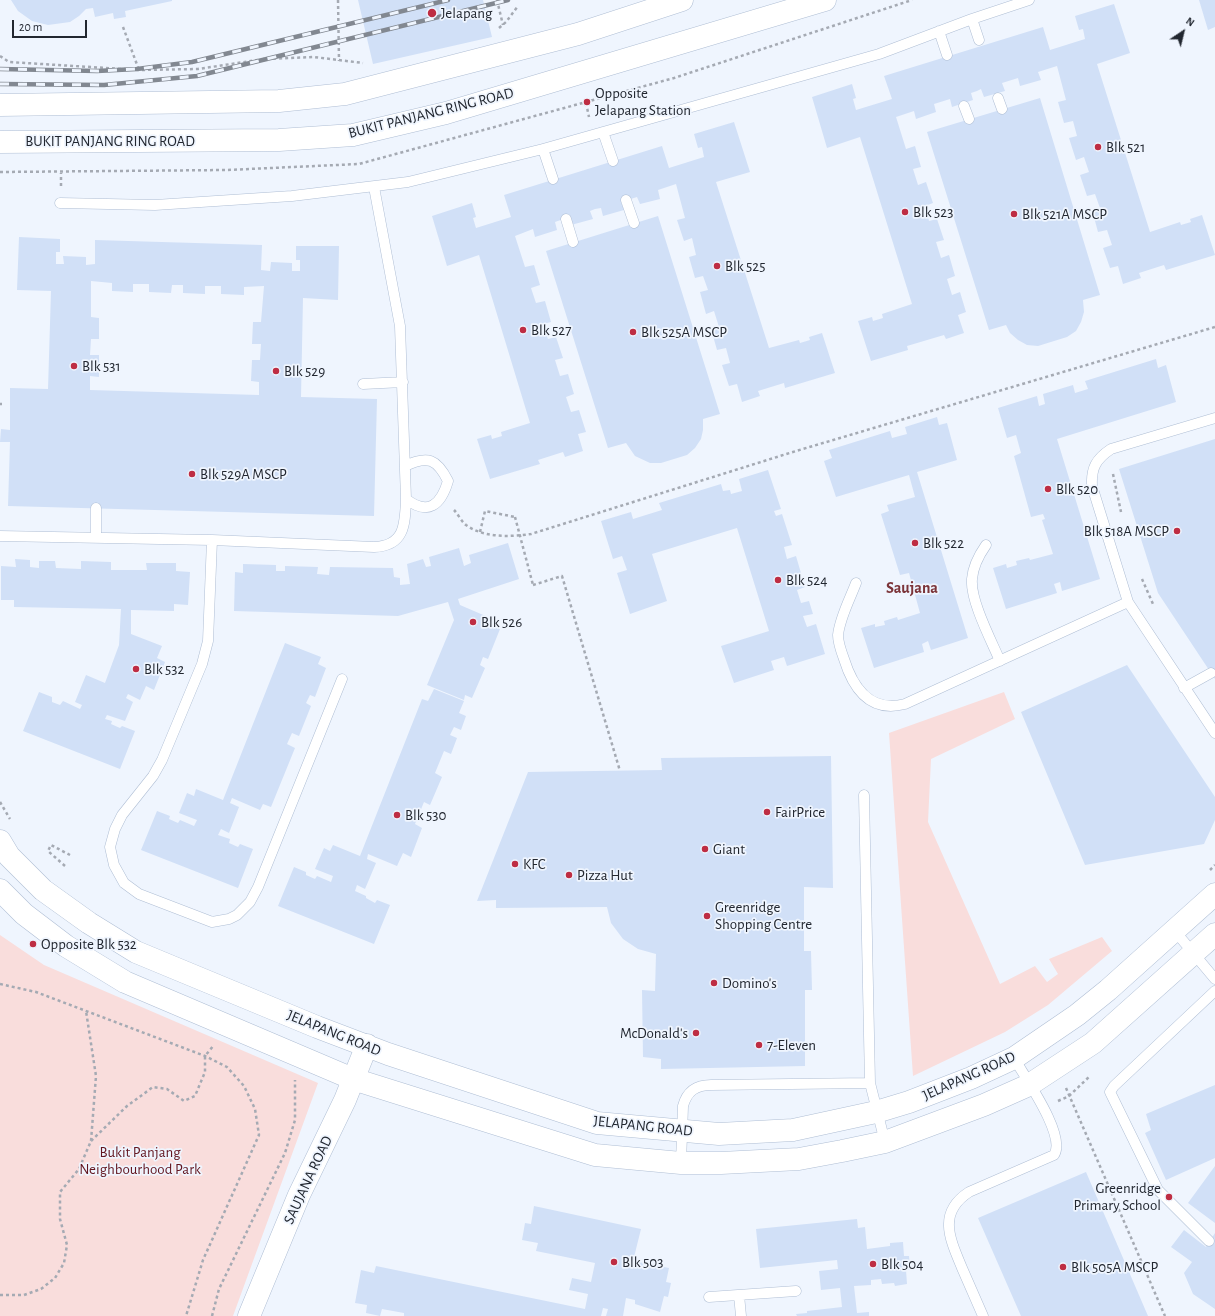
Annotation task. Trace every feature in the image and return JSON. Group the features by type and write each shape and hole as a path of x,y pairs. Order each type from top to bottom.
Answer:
{"street":[{"path":"0,105 279,101 345,94 578,34 682,0"},
{"name":"BUKIT PANJANG RING ROAD","path":"0,142 279,140 353,135 446,113 825,0"},
{"name":"JELAPANG ROAD","path":"0,841 9,856 43,890 90,924 136,952 388,1054 597,1123 719,1134 793,1130 876,1112 909,1102 971,1078 1014,1058 1077,1015 1108,990 1215,894"},
{"name":"JELAPANG ROAD","path":"0,890 24,914 66,946 125,982 353,1078 595,1155 681,1163 721,1163 799,1159 885,1142 951,1119 1029,1085 1093,1043 1215,934"},
{"name":"SAUJANA ROAD","path":"249,1316 299,1195 345,1100 367,1045"}],"lane":[{"path":"60,203 155,204 292,196 408,182 543,149 879,54 972,19 1029,0"},
{"path":"972,19 979,40"},
{"path":"939,31 947,55"},
{"path":"998,98 1002,109"},
{"path":"964,106 969,119"},
{"path":"603,132 613,161"},
{"path":"543,149 553,179"},
{"path":"0,536 212,540 374,547 388,546 393,543 402,529 406,517 403,382 400,326 374,187"},
{"path":"626,200 634,223"},
{"path":"566,219 573,242"},
{"path":"363,384 403,382"},
{"path":"1215,418 1111,449 1098,458 1092,472 1092,486 1128,602 1215,733"},
{"path":"405,466 420,460 431,460 441,467 448,481 444,496 436,504 426,507 414,505 406,499"},
{"path":"96,508 96,538"},
{"path":"212,540 208,640 202,664 153,776 131,802 115,829 110,847 114,865 124,883 139,894 212,922 229,920 244,909 258,886 342,679"},
{"path":"986,545 975,564 972,588 976,603 1000,661"},
{"path":"856,583 840,625 839,643 854,683 866,697 874,702 886,705 905,704 1128,602"},
{"path":"1184,688 1211,673"},
{"path":"864,794 870,1083 876,1112 885,1142"},
{"path":"1174,930 1215,979"},
{"path":"1209,1241 1158,1190 1110,1092 1114,1086 1215,991"},
{"path":"983,1316 949,1238 949,1219 953,1208 959,1200 969,1192 1044,1160 1054,1155 1057,1151 1055,1134 1044,1109 1014,1058"},
{"path":"681,1163 683,1106 685,1098 695,1088 702,1085 870,1083"},
{"path":"709,1297 796,1291"},
{"path":"739,1295 741,1316"}],"path":[{"path":"338,0 339,61"},
{"path":"497,0 503,26"},
{"path":"0,172 61,173 226,170 359,164 674,78 912,0"},
{"path":"498,29 503,26 518,6"},
{"path":"123,27 139,70"},
{"path":"0,56 9,62 139,70 198,69 264,59 314,57 364,63"},
{"path":"586,103 589,114"},
{"path":"61,173 61,188"},
{"path":"444,496 465,524 480,532 511,537 531,534 796,451 1215,327"},
{"path":"1113,468 1112,478 1123,520"},
{"path":"480,532 484,511 515,517 533,584 562,576 620,771"},
{"path":"1140,575 1154,608"},
{"path":"0,802 11,820"},
{"path":"65,866 48,851 51,845 70,855"},
{"path":"1206,874 1215,865"},
{"path":"0,984 36,992 205,1056 227,1068 244,1086 255,1109 259,1135 203,1260 186,1316"},
{"path":"0,1295 24,1295 41,1289 55,1278 64,1262 67,1245 60,1219 60,1192 79,1169 91,1141 96,1076 86,1011"},
{"path":"91,1141 127,1106 153,1087 166,1089 184,1101 195,1096 205,1072 205,1056 217,1042"},
{"path":"1057,1068 1165,1316"},
{"path":"212,1316 219,1290 285,1153 295,1120 295,1080 288,1077"}],"green space":[{"path":"1004,692 1015,719 931,759 928,822 1000,984 1035,966 1047,982 1058,974 1049,959 1102,937 1112,951 1048,1005 1005,1032 913,1076 889,733"},
{"name":"Bukit Panjang Neighbourhood Park","path":"0,935 44,965 318,1083 233,1316 0,1316"}],"building":[{"path":"11,0 172,1 125,11 126,17 114,19 113,13 95,17 93,8 86,9 70,22 48,25 32,21 18,11"},
{"path":"358,0 483,0 492,37 373,64"},
{"path":"1199,0 1215,0 1215,27 1208,30"},
{"path":"1114,4 1130,53 1097,64 1150,232 1180,222 1181,225 1191,222 1190,219 1202,215 1215,255 1166,270 1164,265 1139,273 1141,278 1123,284 1118,266 1110,268 1103,248 1112,245 1107,230 1098,232 1092,210 1100,208 1095,194 1087,196 1080,175 1089,172 1084,157 1076,160 1069,138 1077,136 1073,121 1064,123 1058,102 1066,100 1057,66 1038,72 1041,80 1020,86 1018,78 1002,83 1005,91 984,97 981,89 971,93 973,100 952,107 950,99 934,104 936,112 916,119 914,111 896,117 906,149 915,146 921,167 913,169 918,185 926,182 933,203 925,206 929,221 937,219 944,240 936,242 941,258 949,255 955,276 947,279 952,295 960,292 966,312 958,315 964,333 946,339 944,335 907,346 908,350 871,361 858,321 872,317 873,321 883,318 882,314 912,304 860,137 827,148 812,97 852,84 856,98 853,99 856,110 892,99 884,76 1043,27 1050,50 1085,39 1083,29 1079,30 1075,16"},
{"name":"Blk 521A MSCP","path":"1040,98 1100,295 1083,300 1084,312 1076,331 1067,337 1038,346 1027,345 1018,340 1010,333 1006,325 989,330 927,132"},
{"path":"734,122 750,172 716,182 769,348 799,340 800,343 810,340 809,337 822,333 835,373 785,388 784,383 758,391 760,396 742,402 737,384 729,386 722,365 730,363 726,348 717,350 711,329 719,327 714,311 706,314 700,292 708,290 703,276 695,278 689,257 696,255 692,238 684,241 677,220 685,218 676,184 658,190 660,199 640,204 637,197 621,202 624,210 603,216 601,208 595,209 590,211 593,219 571,225 569,217 555,222 557,230 535,237 533,229 515,236 525,267 534,265 540,285 531,288 536,303 545,301 551,322 543,324 548,339 556,337 563,358 555,360 560,376 568,374 574,394 566,397 571,412 579,410 586,432 578,434 583,451 565,457 563,452 538,460 540,464 490,479 477,439 491,435 492,439 502,436 501,432 530,423 479,255 447,266 432,216 472,203 476,217 473,218 476,228 511,217 504,195 662,146 669,168 704,157 702,147 698,148 694,134"},
{"name":"Blk 525A MSCP","path":"658,216 720,414 703,419 701,439 695,448 687,455 661,463 650,463 635,456 626,443 608,448 546,251"},
{"name":"Blk 529A MSCP","path":"19,237 60,239 60,252 56,252 56,264 64,264 63,256 86,257 86,265 95,264 95,240 262,245 261,270 270,271 271,262 292,263 292,271 300,271 300,260 296,260 296,246 339,246 338,300 303,298 301,397 377,399 374,516 8,506 10,442 0,442 1,429 10,430 10,388 48,389 51,291 17,290","holes":["91,281 112,283 112,291 133,292 133,284 149,284 149,292 171,293 172,285 183,285 183,293 205,294 205,286 221,286 221,294 244,295 244,287 264,286 261,322 253,322 252,344 261,344 260,360 252,360 251,381 259,382 259,395 90,390 90,376 99,377 99,355 90,355 91,339 99,339 99,318 91,317"]},
{"name":"Blk 520","path":"1156,359 1158,368 1166,365 1176,402 1057,439 1100,579 1062,591 1060,582 1054,584 1057,593 1006,609 993,568 1006,564 1007,568 1017,565 1016,561 1029,558 1030,560 1053,554 1042,520 1045,519 1043,514 1031,517 1014,456 1021,453 1016,435 1007,438 998,408 1037,396 1039,406 1045,404 1043,394 1073,385 1075,393 1088,389 1085,381"},
{"name":"Blk 522","path":"937,417 939,425 947,423 957,460 917,472 968,638 931,650 928,641 922,644 924,652 874,668 861,628 875,624 875,627 885,625 884,621 897,617 898,620 920,613 909,573 900,575 881,514 889,511 887,505 915,497 909,475 836,497 824,461 832,458 829,450 890,431 892,438 907,434 905,427"},
{"name":"Blk 518A MSCP","path":"1215,439 1215,679 1158,593 1119,469"},
{"name":"Blk 524","path":"768,470 781,509 774,511 776,516 782,514 792,545 784,547 787,559 796,556 805,587 797,590 801,603 809,601 813,614 803,616 807,627 816,624 825,654 787,666 784,657 771,661 774,670 734,683 721,646 769,631 737,528 652,554 667,601 630,614 617,573 627,570 622,556 613,559 601,521 631,512 633,519 662,510 659,503 721,484 723,491 730,490 731,494 742,491 739,479"},
{"name":"Blk 526","path":"508,543 519,579 458,599 460,605 495,620 493,625 500,629 488,659 483,657 480,665 485,668 472,698 465,695 464,700 427,685 454,620 448,602 398,616 234,611 235,572 243,573 243,564 276,565 276,571 285,571 285,566 318,567 317,574 329,575 330,567 393,568 394,577 400,578 400,585 410,584 407,564 423,559 426,567 431,566 429,557 459,548 464,566 471,563 469,555"},
{"name":"Blk 532","path":"15,559 30,560 30,567 39,568 39,561 55,561 56,568 81,569 81,561 111,562 111,570 147,570 146,563 176,563 176,571 190,572 188,605 174,604 174,611 131,610 131,634 162,646 157,658 165,662 154,690 146,686 140,700 128,694 126,698 133,702 125,721 107,715 105,719 112,721 111,724 120,728 122,726 135,731 120,769 23,731 39,692 52,697 52,702 60,705 63,701 80,709 82,705 75,702 86,675 105,683 119,645 121,609 14,607 14,600 1,600 1,566 16,567"},
{"path":"285,643 321,657 318,664 326,668 315,697 310,695 306,703 311,706 299,736 292,733 287,744 295,748 271,807 263,804 260,810 232,798 230,803 239,807 229,833 221,829 218,835 230,839 229,843 238,847 240,844 253,849 238,888 141,850 157,811 170,816 169,819 178,823 180,820 194,826 197,820 179,813 187,793 194,796 196,789 223,800"},
{"path":"1127,665 1215,797 1215,820 1204,844 1085,865 1021,712"},
{"name":"Blk 530","path":"434,689 464,701 459,713 466,716 461,730 454,727 450,735 457,738 451,754 444,751 435,773 442,777 430,805 424,802 415,824 422,828 411,857 403,853 397,866 368,854 367,859 376,863 365,889 357,885 355,891 366,896 366,898 375,903 377,900 390,905 374,944 278,906 294,867 306,872 306,875 315,879 317,876 331,882 333,876 315,869 324,848 330,851 333,845 360,856 422,699 428,701"},
{"name":"Greenridge Shopping Centre","path":"831,756 833,888 804,887 804,951 811,951 812,990 805,990 805,1066 661,1069 661,1059 643,1057 642,990 655,991 656,954 638,949 623,939 611,923 607,907 496,908 496,900 477,901 528,772 662,770 661,758"},
{"path":"1215,1085 1215,1158 1166,1180 1145,1133 1151,1130 1146,1114"},
{"path":"1215,1166 1215,1223 1188,1203"},
{"name":"Blk 505A MSCP","path":"1086,1172 1148,1316 1021,1316 978,1218"},
{"name":"Blk 503","path":"534,1206 641,1229 633,1261 669,1268 666,1282 671,1283 668,1297 664,1296 660,1312 635,1304 635,1300 626,1298 623,1316 606,1316 608,1309 603,1308 601,1316 404,1316 404,1313 382,1309 380,1316 366,1313 367,1305 355,1303 361,1270 374,1273 376,1266 585,1309 588,1294 569,1290 572,1278 591,1282 595,1263 536,1251 538,1243 522,1240 525,1223 531,1224"},
{"name":"Blk 504","path":"857,1219 858,1228 865,1227 867,1249 890,1246 890,1243 903,1242 904,1256 909,1256 910,1270 906,1270 907,1284 895,1286 894,1283 882,1284 881,1279 871,1280 871,1285 854,1286 857,1313 869,1312 869,1316 797,1316 796,1314 807,1313 807,1311 842,1307 840,1288 821,1290 819,1271 838,1269 837,1260 760,1268 756,1229"},
{"path":"1184,1230 1206,1247 1215,1233 1215,1309 1193,1294 1184,1273 1192,1262 1171,1247"}],"railway":[{"path":"0,69 97,71 137,69 192,62 448,0"},
{"path":"0,84 104,85 197,76 508,0"}],"place":[{"name":"Jelapang","path":"432,13"},
{"name":"Opposite Jelapang Station","path":"587,102"},
{"name":"Blk 521","path":"1098,147"},
{"name":"Blk 523","path":"905,212"},
{"name":"Blk 521A MSCP","path":"1014,214"},
{"name":"Blk 525","path":"717,266"},
{"name":"Blk 527","path":"523,330"},
{"name":"Blk 525A MSCP","path":"633,332"},
{"name":"Blk 531","path":"74,366"},
{"name":"Blk 529","path":"276,371"},
{"name":"Blk 529A MSCP","path":"192,474"},
{"name":"Blk 520","path":"1048,489"},
{"name":"Blk 518A MSCP","path":"1177,531"},
{"name":"Blk 522","path":"915,543"},
{"name":"Blk 524","path":"778,580"},
{"name":"Blk 526","path":"473,622"},
{"name":"Blk 532","path":"136,669"},
{"name":"FairPrice","path":"767,812"},
{"name":"Blk 530","path":"397,815"},
{"name":"Giant","path":"705,849"},
{"name":"KFC","path":"515,864"},
{"name":"Pizza Hut","path":"569,875"},
{"name":"Greenridge Shopping Centre","path":"707,916"},
{"name":"Opposite Blk 532","path":"33,944"},
{"name":"Domino's","path":"714,983"},
{"name":"McDonald's","path":"696,1033"},
{"name":"7-Eleven","path":"759,1045"},
{"name":"Greenridge Primary School","path":"1169,1197"},
{"name":"Blk 503","path":"614,1262"},
{"name":"Blk 504","path":"873,1264"},
{"name":"Blk 505A MSCP","path":"1063,1267"}],"district":[{"name":"Saujana","path":"912,588"}]}
